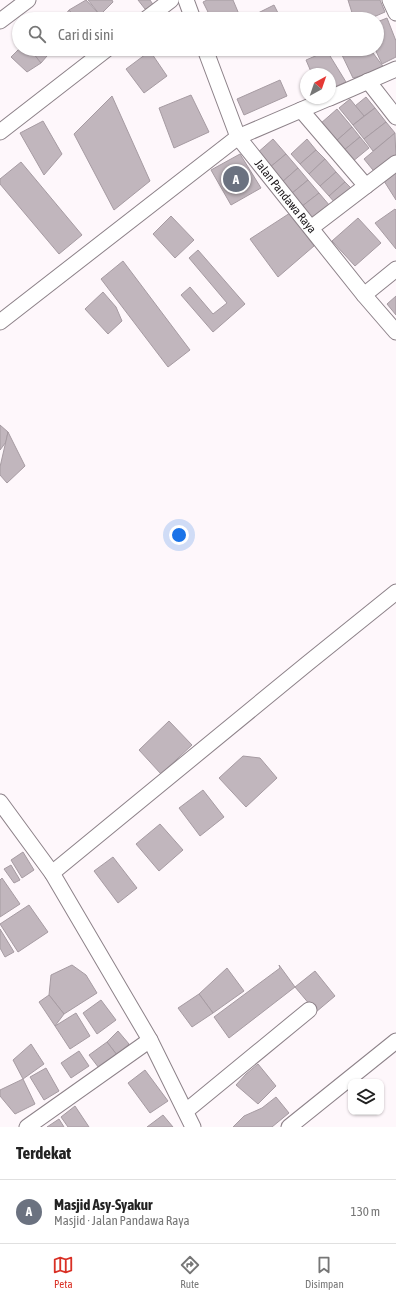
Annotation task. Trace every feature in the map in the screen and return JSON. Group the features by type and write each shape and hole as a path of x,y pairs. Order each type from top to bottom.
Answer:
{"street":[{"path":"0,21 28,0"},
{"path":"155,12 171,0"},
{"path":"186,0 191,12"},
{"path":"390,0 396,13"},
{"path":"0,132 98,56"},
{"name":"Jalan Pandawa Raya","path":"208,56 238,137 364,295 396,332"},
{"path":"336,95 396,69"},
{"path":"368,81 396,116"},
{"path":"0,322 238,137 316,104"},
{"path":"301,110 366,186"},
{"path":"311,228 396,163"},
{"path":"364,295 396,269"},
{"path":"52,874 295,673 396,592"},
{"path":"0,802 52,874 150,1040 193,1127"},
{"path":"186,1111 309,1010"},
{"path":"27,1127 150,1040"},
{"path":"289,1127 396,1041"}],"building":[{"path":"86,0 97,12 71,12 69,10"},
{"path":"88,0 112,0 113,2 103,12 98,12"},
{"path":"138,0 150,0 154,6 145,9"},
{"path":"207,0 233,0 238,12 208,12 203,2"},
{"path":"348,0 380,0 385,12 384,12 352,12"},
{"path":"274,5 278,12 260,12"},
{"path":"387,18 396,41 396,57 382,64 378,56 384,56 384,19"},
{"path":"36,56 41,63 27,72 11,57"},
{"path":"36,56 47,56 41,63"},
{"path":"143,56 153,56 167,76 144,93 126,69"},
{"path":"315,56 330,56 346,82 336,86 336,68 309,68 306,60"},
{"path":"342,56 375,56 385,69 353,78"},
{"path":"280,80 287,96 244,115 237,99"},
{"path":"191,95 209,132 174,148 159,108"},
{"path":"112,96 150,181 114,210 74,134"},
{"path":"366,97 375,108 364,116 355,106"},
{"path":"350,99 364,116 353,125 339,108"},
{"path":"375,108 386,122 364,139 353,125"},
{"path":"337,109 352,127 335,142 320,124"},
{"path":"43,121 62,154 44,175 20,133"},
{"path":"386,122 395,133 373,151 364,139"},
{"path":"352,127 360,137 343,151 335,142"},
{"path":"395,133 396,160 377,175 364,159"},
{"path":"360,137 369,148 352,162 343,151"},
{"path":"273,139 286,154 269,168 256,154"},
{"path":"307,139 316,150 300,164 291,154"},
{"path":"316,150 325,159 309,174 300,164"},
{"path":"240,154 261,188 231,205 211,170"},
{"path":"286,154 298,168 281,183 269,168"},
{"path":"325,159 336,172 320,186 309,174"},
{"path":"21,162 82,235 59,254 0,184 0,179"},
{"path":"298,168 308,180 291,194 281,183"},
{"path":"396,171 396,200 384,181"},
{"path":"336,172 345,182 329,196 320,186"},
{"path":"308,180 319,193 301,207 291,194"},
{"path":"345,182 352,189 336,204 329,196"},
{"path":"319,193 330,206 313,221 301,207"},
{"path":"395,209 396,210 396,249 375,223"},
{"path":"290,213 314,246 278,277 250,239"},
{"path":"171,216 194,240 175,258 153,234"},
{"path":"358,218 381,243 355,266 332,241"},
{"path":"198,250 245,304 213,332 181,295 190,287 213,314 227,303 189,258"},
{"path":"123,261 190,350 168,367 101,279"},
{"path":"103,292 116,307 122,321 108,334 85,309"},
{"path":"396,296 396,315 387,304"},
{"path":"0,425 8,432 6,442 0,450"},
{"path":"8,432 25,466 7,483 0,475 0,467"},
{"path":"169,721 192,745 161,774 139,750"},
{"path":"243,756 260,758 277,778 246,807 219,778"},
{"path":"203,790 224,817 200,836 179,808"},
{"path":"160,824 183,850 159,871 136,844"},
{"path":"23,852 34,870 22,878 11,860"},
{"path":"113,857 137,888 118,903 94,871"},
{"path":"11,865 20,880 14,883 4,869"},
{"path":"2,878 20,904 0,917 0,880"},
{"path":"29,905 48,932 18,952 0,924"},
{"path":"0,929 14,952 5,957 0,948"},
{"path":"72,965 86,975 97,993 64,1014 49,995 51,975"},
{"path":"279,965 295,987 229,1038 214,1017 280,968"},
{"path":"227,968 244,991 213,1013 199,994"},
{"path":"315,971 335,996 316,1012 295,987"},
{"path":"199,994 213,1013 192,1027 178,1008"},
{"path":"49,995 64,1014 55,1026 39,1002"},
{"path":"101,1000 116,1020 97,1034 83,1013"},
{"path":"76,1013 90,1036 70,1049 55,1026"},
{"path":"118,1031 129,1044 117,1055 107,1042"},
{"path":"107,1042 117,1055 99,1068 89,1055"},
{"path":"31,1044 44,1064 23,1079 13,1060"},
{"path":"79,1051 89,1066 71,1078 61,1063"},
{"path":"258,1064 276,1086 258,1104 236,1085"},
{"path":"46,1068 59,1091 44,1100 30,1077"},
{"path":"145,1070 168,1101 150,1113 128,1083"},
{"path":"23,1079 35,1104 15,1114 0,1096 0,1090"},
{"path":"276,1097 289,1113 272,1127 233,1127 244,1116 262,1108"},
{"path":"75,1106 89,1127 68,1127 61,1117"},
{"path":"163,1115 173,1127 147,1127"},
{"path":"59,1119 64,1127 47,1127"}],"place":[{"name":"Masjid Asy-Syakur","path":"236,179"}]}
